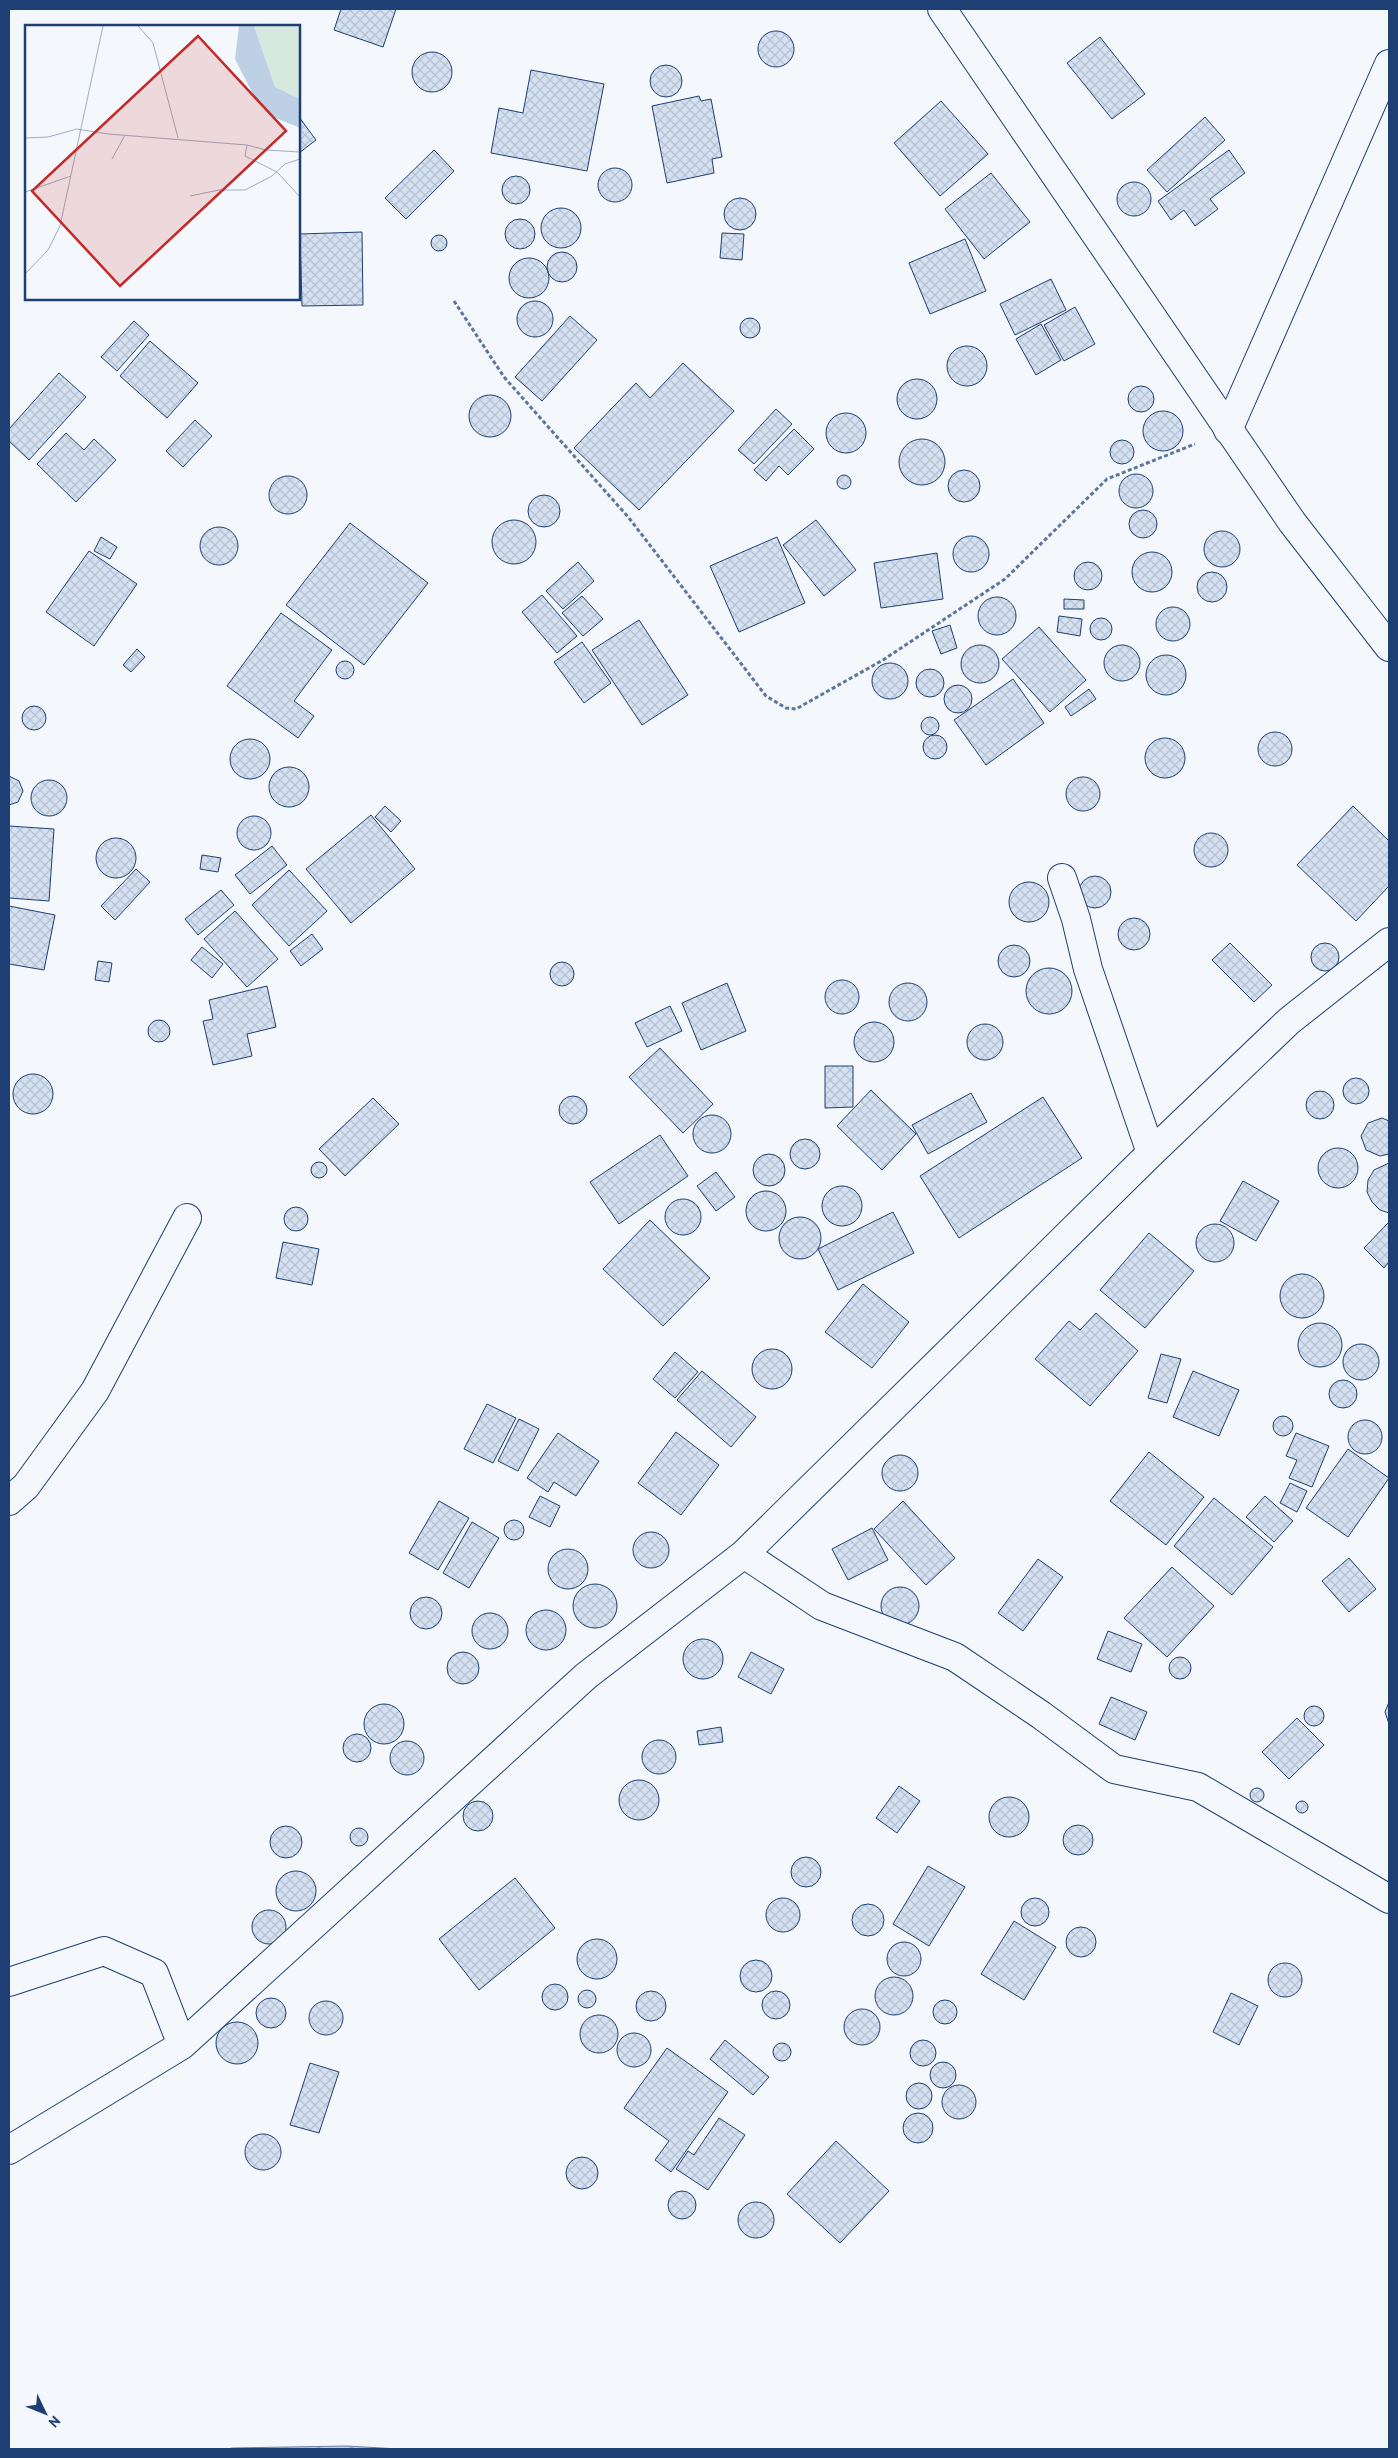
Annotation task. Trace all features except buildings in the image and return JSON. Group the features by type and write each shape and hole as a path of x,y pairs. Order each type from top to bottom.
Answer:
{"street":[{"path":"942,9 1077,204 1292,522 1389,647"},
{"path":"1228,430 1389,64"},
{"path":"1062,878 1076,919 1088,969 1151,1153"},
{"path":"9,2150 182,2046 586,1676 744,1554 1151,1153 1289,1022 1389,942"},
{"path":"9,1501 26,1486 95,1391 187,1218"},
{"path":"744,1554 822,1606 955,1657 1041,1715 1114,1769 1198,1787 1389,1899"},
{"path":"9,1982 104,1951 154,1973 182,2046"}],"path":[{"path":"454,301 504,376 629,518 766,696 786,708 796,709 883,660 1005,579 1107,479 1228,430"}],"water":[{"path":"347,2446 399,2449 228,2449 232,2448"}]}
